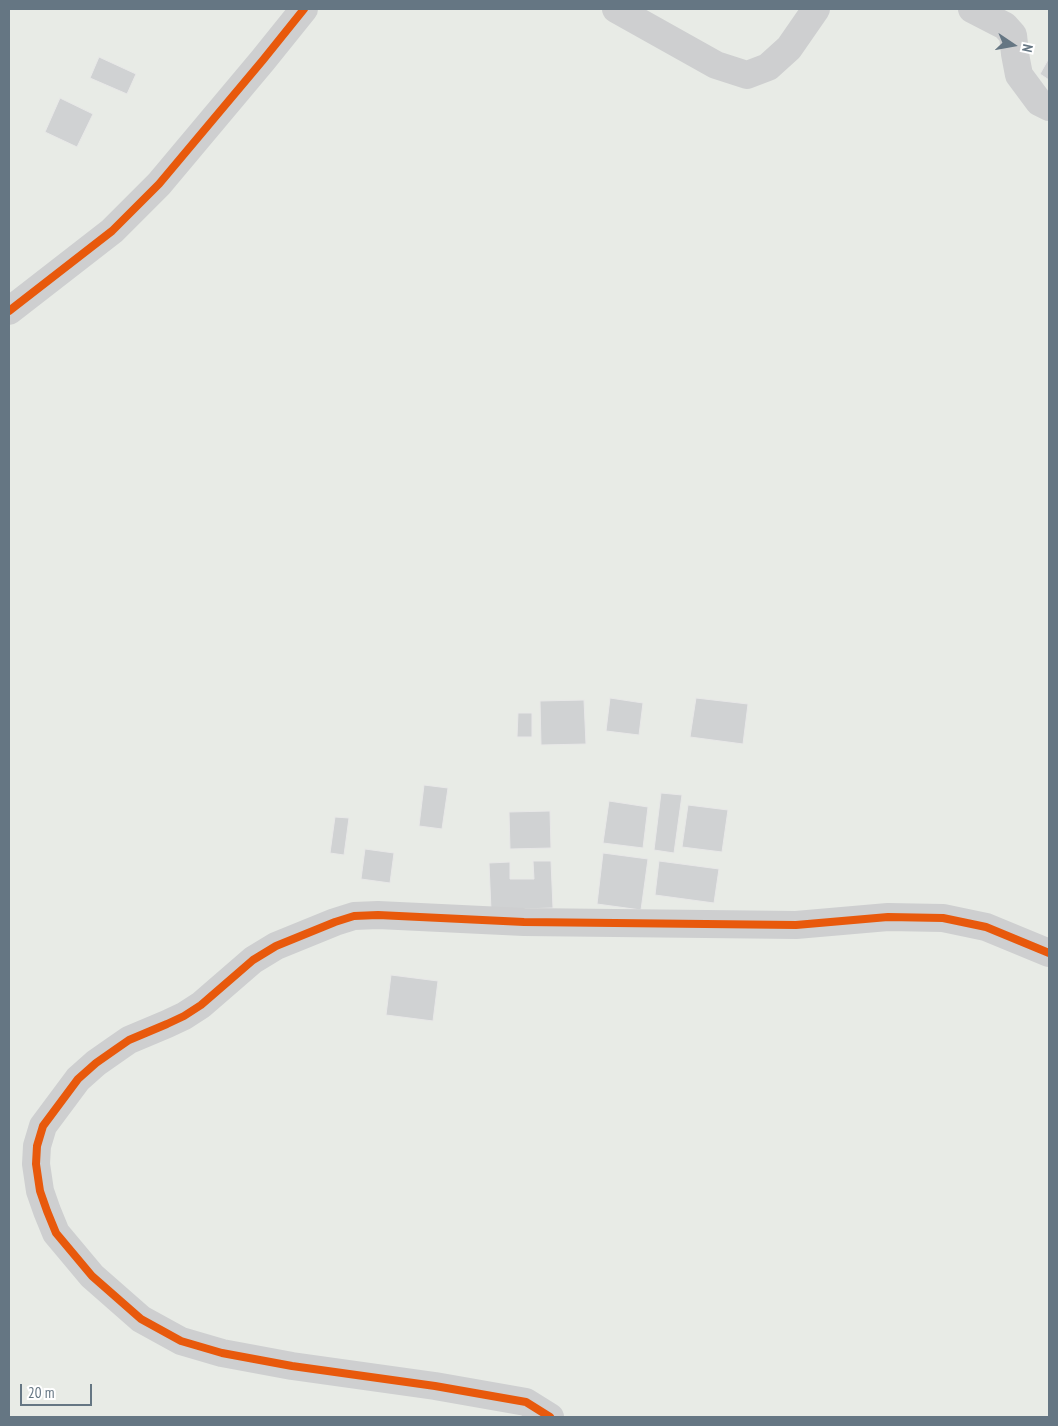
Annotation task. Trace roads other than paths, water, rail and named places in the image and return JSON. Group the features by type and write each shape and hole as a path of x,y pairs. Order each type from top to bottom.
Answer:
{"street":[{"path":"9,310 112,231 159,184 304,9"},
{"path":"616,9 716,65 747,74 768,67 789,48 816,9"},
{"path":"972,9 1005,26 1013,35 1014,54 1019,75 1039,102 1049,107"},
{"path":"550,1417 526,1402 435,1386 292,1366 222,1353 181,1341 141,1319 92,1276 56,1233 40,1191 36,1164 37,1146 43,1126 78,1079 116,1048 129,1040 184,1016 201,1005 253,960 276,946 354,916 378,915 524,922 747,924 796,924 888,916 943,918 986,927 1049,953"}]}
